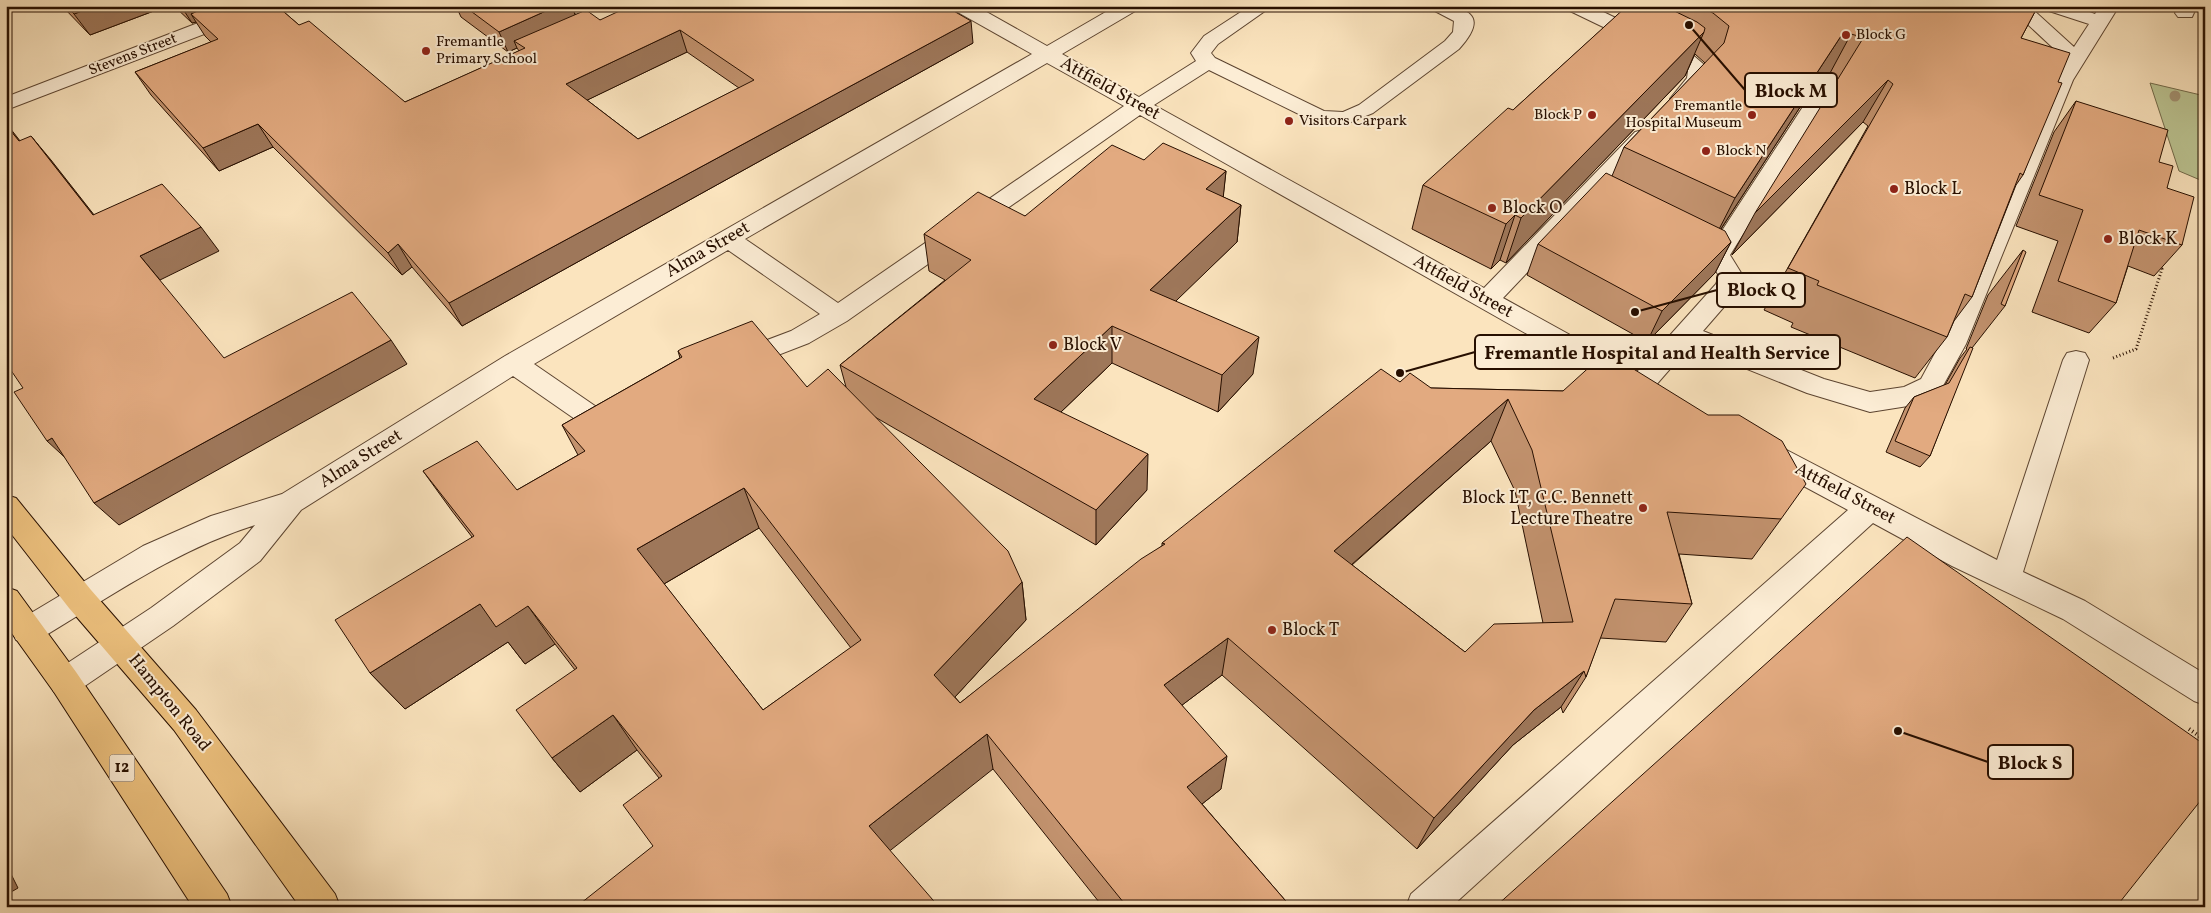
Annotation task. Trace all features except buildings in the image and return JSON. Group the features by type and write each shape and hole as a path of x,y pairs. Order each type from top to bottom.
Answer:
{"main road":[{"name":"Hampton Road","path":"6,506 80,599 122,644 185,720 322,907"},
{"name":"12","path":"6,600 65,682 214,907"}],"street":[{"name":"Stevens Street","path":"6,104 260,6"},
{"name":"Attfield Street","path":"961,6 1649,391 1686,334"},
{"name":"Alma Street","path":"27,631 154,555 221,524 291,502 514,363 1130,6"},
{"path":"1263,6 1211,40 1200,53 1208,62 1320,117 1346,118 1366,109 1452,45 1463,34 1464,19 1440,6"},
{"path":"1487,300 1599,196 1660,120 1697,79 1699,69 1687,60 1575,6"},
{"path":"2017,6 2075,58"},
{"path":"1667,230 1718,254 1731,276 1727,288 1686,334 1816,386 1870,402 1908,396 1930,386 1953,344 2063,80 2075,58 2106,14 2053,6"},
{"path":"714,371 800,337 838,315 1140,106 1208,62"},
{"path":"1718,254 1828,83"},
{"path":"727,238 838,315"},
{"path":"2006,577 2076,360"},
{"path":"514,363 594,419 644,407"},
{"name":"Attfield Street","path":"1743,440 1871,507 1962,558 2074,610 2205,690"},
{"name":"Alma Street","path":"65,682 122,644 250,552 291,502"},
{"path":"1424,907 1871,507"}],"green space":[{"path":"2150,83 2205,96 2205,182 2179,171"}],"place":[{"name":"Block M","path":"1689,25"},
{"name":"Block G","path":"1846,35"},
{"name":"Fremantle Primary School","path":"426,51"},
{"name":"Block P","path":"1592,115"},
{"name":"Fremantle Hospital Museum","path":"1752,115"},
{"name":"Visitors Carpark","path":"1289,121"},
{"name":"Block N","path":"1706,151"},
{"name":"Block L","path":"1894,189"},
{"name":"Block O","path":"1492,208"},
{"name":"Block K","path":"2108,239"},
{"name":"Block Q","path":"1635,312"},
{"name":"Block V","path":"1053,345"},
{"name":"Fremantle Hospital and Health Service","path":"1400,373"},
{"name":"Block LT, C.C. Bennett Lecture Theatre","path":"1643,508"},
{"name":"Block T","path":"1272,630"},
{"name":"Block S","path":"1898,731"}]}
